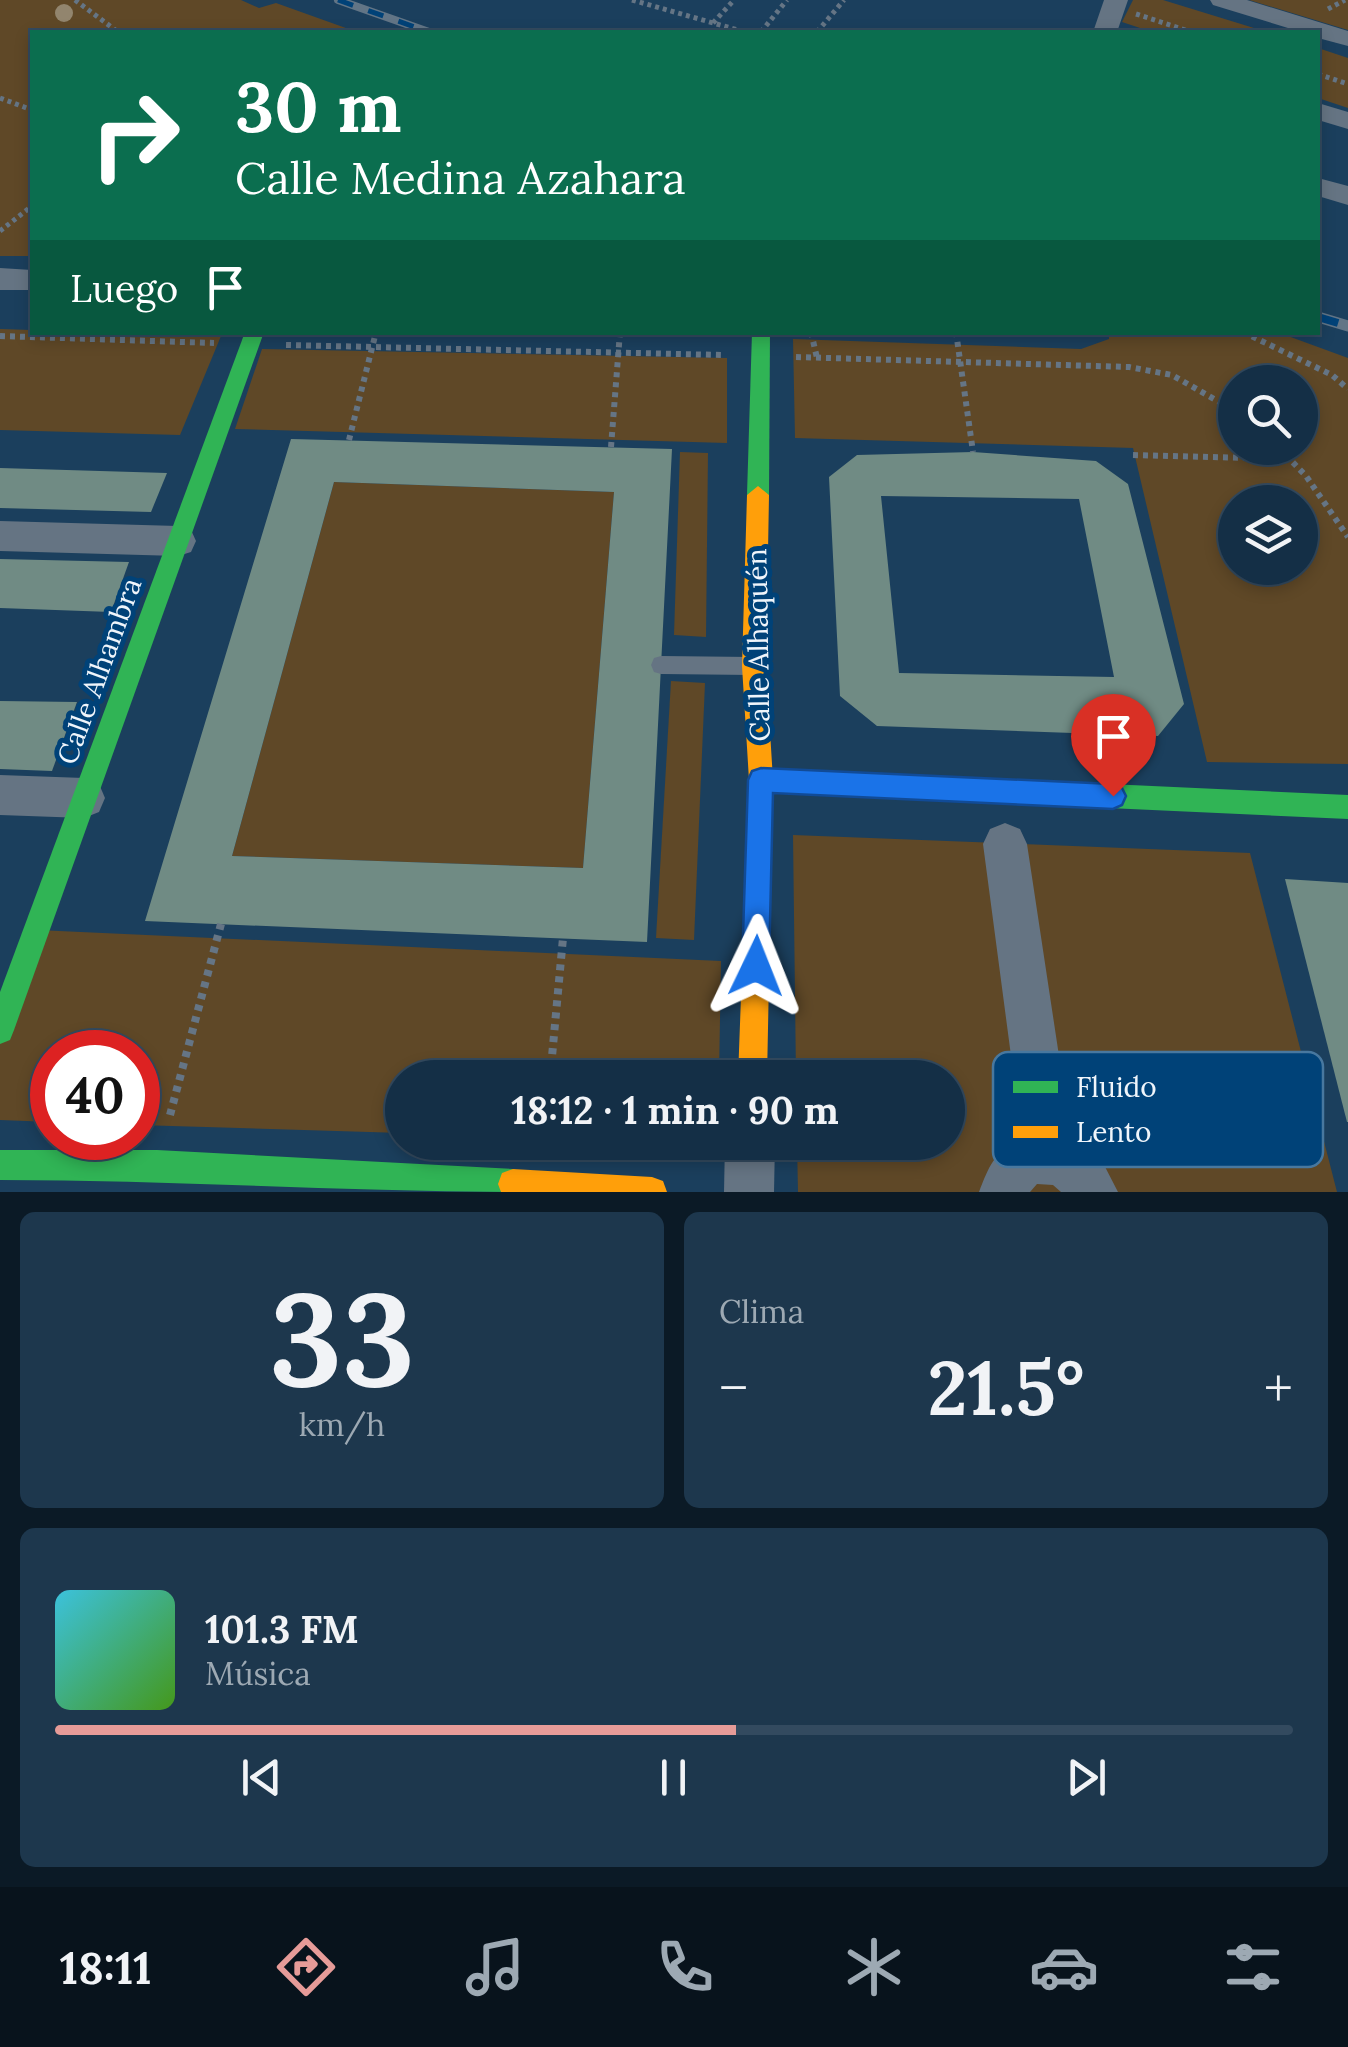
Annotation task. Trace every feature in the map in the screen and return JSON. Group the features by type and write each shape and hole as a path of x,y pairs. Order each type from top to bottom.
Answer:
{"street":[{"path":"1222,0 1319,30"},
{"path":"1106,30 1115,2"},
{"path":"1320,30 1348,39"},
{"path":"1320,112 1348,121"},
{"path":"1320,188 1348,196"},
{"path":"0,279 30,280"},
{"path":"0,303 30,304"},
{"name":"Calle Alhambra","path":"0,1030 253,339"},
{"name":"Calle Alhaquén","path":"753,1060 761,780 754,666 760,344"},
{"path":"0,536 178,541"},
{"path":"761,780 1348,808"},
{"path":"0,795 84,798"},
{"path":"1006,844 1035,1052"},
{"path":"749,1192 750,1160"},
{"path":"0,1165 158,1164 652,1192"},
{"path":"1004,1192 1018,1167"},
{"path":"1070,1167 1093,1192"}],"lane":[{"path":"660,665 754,666"}],"path":[{"path":"75,0 115,30"},
{"path":"632,0 737,30"},
{"path":"664,10 673,0"},
{"path":"713,24 734,0"},
{"path":"763,30 787,0"},
{"path":"819,30 844,0"},
{"path":"1115,2 1187,30"},
{"path":"1320,75 1348,84"},
{"path":"0,98 30,109"},
{"path":"0,231 30,208"},
{"path":"349,440 375,335"},
{"path":"612,447 620,335"},
{"path":"812,335 816,358"},
{"path":"956,335 973,452"},
{"path":"1250,335 1332,375 1348,389"},
{"path":"0,336 253,339 619,352 760,344 816,358 1151,370 1189,382 1218,400"},
{"path":"1133,456 1218,457"},
{"path":"1296,465 1328,504 1348,537"},
{"path":"158,1164 220,924"},
{"path":"552,1060 563,938"}],"shaded area":[{"path":"0,0 241,0 259,8 276,3 351,30 30,30 30,256 0,256"},
{"path":"1133,0 1163,0 1260,30 1146,30 1122,22"},
{"path":"1249,0 1348,0 1348,30"},
{"path":"1320,49 1348,58 1348,108 1320,99"},
{"path":"0,329 30,330 30,335 221,336 180,435 0,430"},
{"path":"1109,335 1285,335 1348,358 1348,764 1207,762 1133,448 795,438 793,339 1081,349 1109,339"},
{"path":"262,349 727,358 727,443 235,429"},
{"path":"680,452 708,453 706,637 674,635"},
{"path":"334,482 614,492 583,868 232,856"},
{"path":"671,681 705,683 694,940 656,938"},
{"path":"793,835 1250,853 1301,1052 993,1052 993,1167 1323,1167 1323,1137 1337,1192 798,1192 797,1160 965,1160 965,1060 796,1060"},
{"path":"37,930 721,961 719,1060 385,1060 385,1132 160,1126 160,1030 30,1030 30,1121 0,1120 0,1030"}],"building":[{"path":"291,439 672,449 647,942 145,921","holes":["334,482 614,492 583,868 232,856"]},
{"path":"973,452 1096,461 1128,484 1184,704 1158,736 877,726 840,696 829,477 857,455","holes":["881,496 1079,499 1114,677 899,673"]},
{"path":"0,468 167,473 151,512 0,508"},
{"path":"0,559 129,562 111,612 0,608"},
{"path":"0,701 77,702 52,771 0,769"},
{"path":"1285,879 1348,883 1348,1122 1347,1122"}],"railway":[{"path":"338,0 423,30"},
{"path":"1320,318 1348,326"}],"traffic: fast":[{"path":"0,1030 254,335"},
{"path":"758,495 761,335"},
{"path":"761,780 1348,807"},
{"path":"0,1165 157,1165 513,1184"}],"traffic: slow":[{"path":"753,1060 761,780 754,666 758,495"},
{"path":"513,1184 652,1192"}],"route":[{"path":"756,966 761,780 1113,796"}]}
